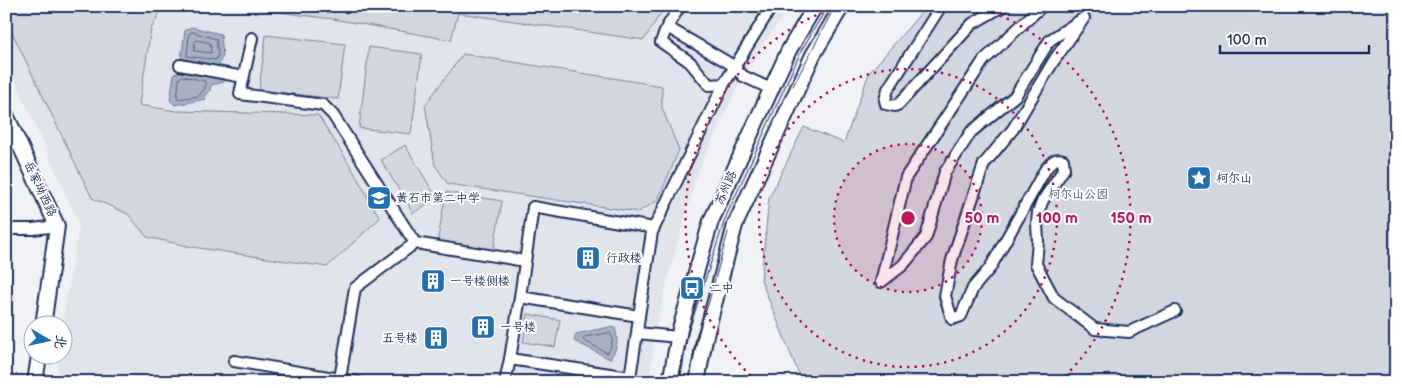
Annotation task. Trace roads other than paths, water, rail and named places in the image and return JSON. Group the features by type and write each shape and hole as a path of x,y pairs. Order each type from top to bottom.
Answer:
{"main road":[{"name":"苏州路","path":"670,382 678,337 712,221 789,50 815,6"},
{"name":"苏州路","path":"697,382 704,339 735,225 813,55 842,6"},
{"name":"岳家坳西路","path":"6,115 57,226 44,316"},
{"path":"35,382 37,366"}],"street":[{"path":"680,6 666,27 662,42 690,62 709,84 724,84"},
{"path":"510,359 630,378 654,228 724,84 772,6"},
{"path":"941,6 888,90 885,100 886,104 895,106 899,104 972,24 1003,6"},
{"path":"1042,6 984,60 906,177 881,282 903,265 926,237 945,172 971,132 1015,96 1050,40 1084,18 1053,62 1013,129 984,164 954,253 945,296 948,312 952,319 961,316 973,288 990,268 1045,170 1054,160 1059,158 1063,160 1064,169 1043,200 1038,212 1037,224 1036,264 1054,298 1095,329 1129,332 1175,312"},
{"path":"666,27 734,66 743,76 771,89"},
{"path":"252,38 240,94 323,105 333,115 415,242"},
{"path":"180,65 243,77"},
{"path":"505,382 533,207 654,228"},
{"path":"6,229 33,229 57,226"},
{"path":"340,379 355,288 415,242 525,261"},
{"path":"520,297 639,316"},
{"path":"637,333 678,337"},
{"path":"234,361 358,382"}],"water":[{"path":"192,27 221,34 223,56 218,66 181,59 185,30"},
{"path":"182,71 224,79 224,82 211,85 210,91 205,95 206,99 175,105 170,100 174,74"},
{"path":"609,327 615,328 617,340 616,348 610,359 574,341 576,334"}],"tram line":[{"path":"680,382 688,333 725,219 802,49 828,6"},
{"path":"793,86 835,6"},
{"path":"689,382 696,336 708,305 728,232"}],"place":[{"name":"柯尔山","path":"1199,178"},
{"name":"黄石市第二中学","path":"379,198"},
{"name":"行政楼","path":"588,258"},
{"name":"一号楼侧楼","path":"433,281"},
{"name":"二中","path":"692,288"},
{"name":"一号楼","path":"483,327"},
{"name":"五号楼","path":"436,338"}],"park label":[{"name":"柯尔山公园","path":"1078,194"}]}
